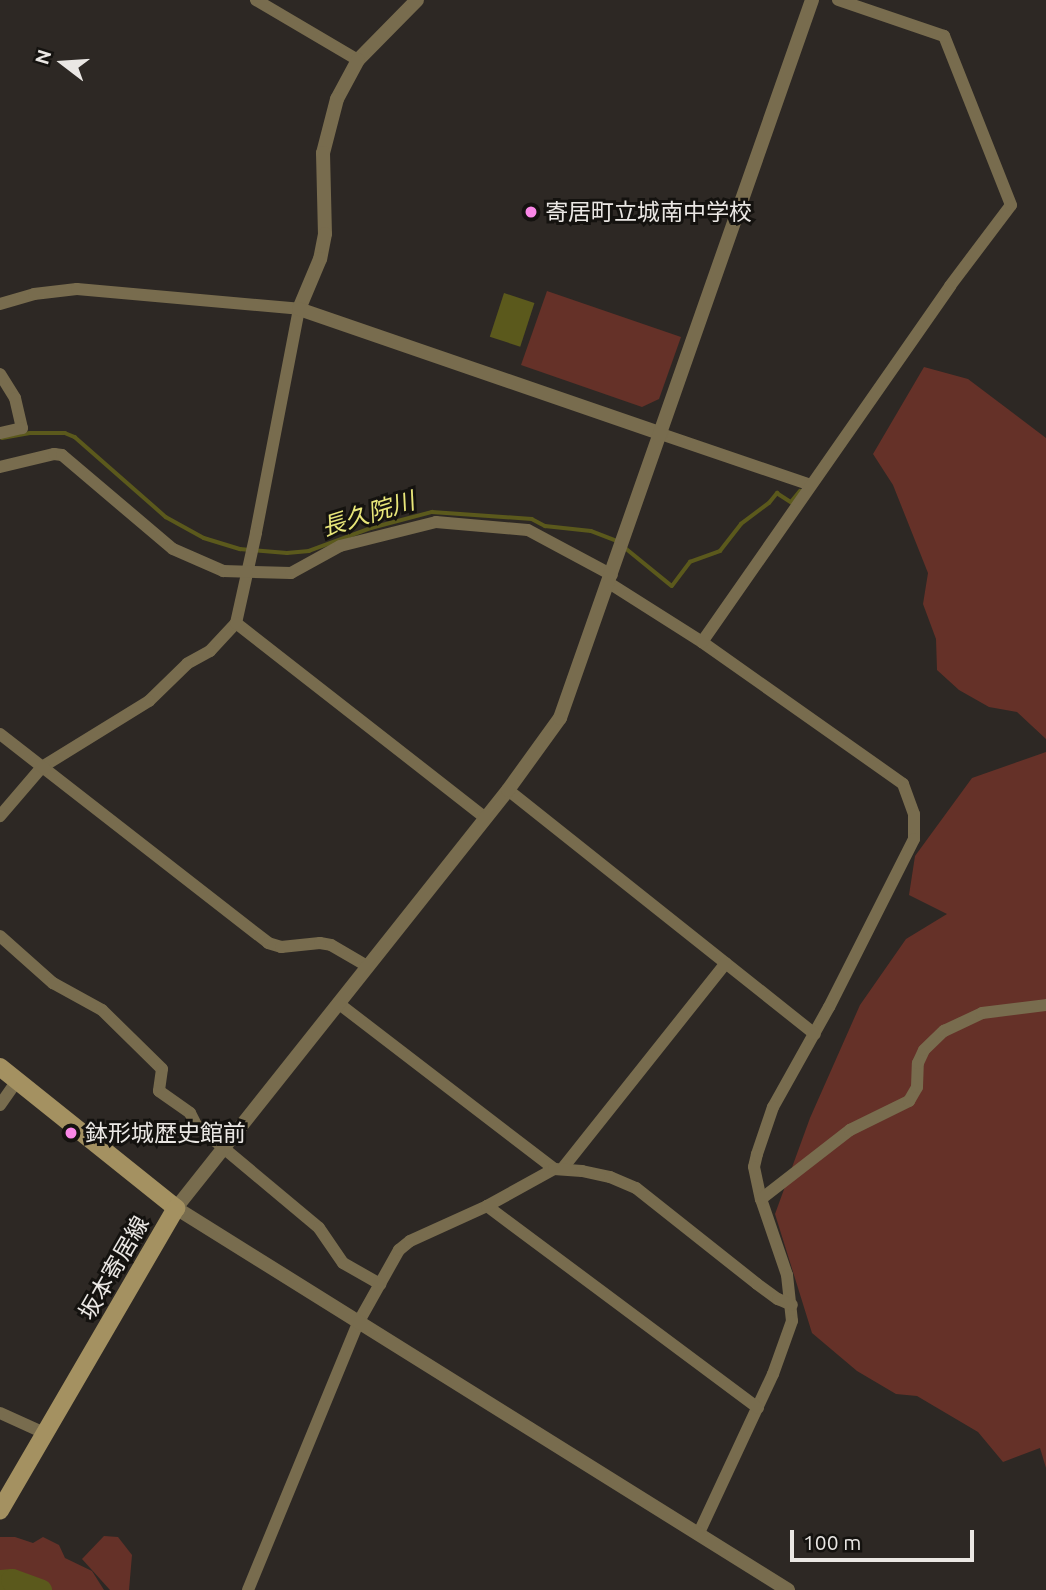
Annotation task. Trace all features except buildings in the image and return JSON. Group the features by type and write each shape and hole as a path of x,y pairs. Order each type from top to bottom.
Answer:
{"main road":[{"name":"坂本寄居線","path":"0,1067 176,1208 0,1510"}],"street":[{"path":"256,0 358,60"},
{"path":"0,816 42,767 149,701 187,664 210,651 236,623 299,309 320,259 325,234 323,153 326,136 337,99 358,60 417,0"},
{"path":"788,1590 176,1208 508,790 561,718 812,0"},
{"path":"702,642 1011,205 944,36 838,0"},
{"path":"0,304 34,294 77,289 299,309 811,485"},
{"path":"0,373 15,398 22,428 16,432 0,433"},
{"path":"0,467 54,454 62,455 173,549 223,571 290,573 340,546 436,522 528,530 610,579 903,784 914,814 914,839 815,1034 773,1107 757,1154 754,1167 761,1199 786,1275 792,1304 788,1337 699,1533"},
{"path":"236,623 485,818"},
{"path":"0,734 268,943 281,947 320,943 331,945 367,966"},
{"path":"508,790 815,1034"},
{"path":"0,936 53,983 102,1010 162,1069 159,1091 190,1113 196,1125 319,1228 343,1263 380,1284"},
{"path":"248,1590 358,1323 399,1250 410,1241 487,1206 558,1169 726,962"},
{"path":"338,1003 558,1169 610,1177 636,1188 757,1284 778,1299 792,1304"},
{"path":"761,1199 850,1130 909,1101 917,1087 918,1063 924,1050 944,1031 982,1013 1046,1006"},
{"path":"0,1105 17,1081"},
{"path":"487,1206 758,1408"},
{"path":"0,1413 44,1433"}],"shaded area":[{"path":"547,291 681,337 659,399 642,407 521,365"},
{"path":"504,293 534,303 520,347 490,337"},
{"path":"924,367 968,379 1046,438 1046,739 1017,712 989,707 959,690 937,670 936,639 923,604 928,573 893,485 873,454"},
{"path":"1046,752 1046,1468 1040,1448 1003,1462 978,1432 917,1396 896,1394 857,1371 812,1333 775,1214 810,1118 860,1005 906,939 947,914 909,895 915,856 972,778"},
{"path":"104,1536 118,1537 132,1555 129,1590 110,1590 82,1559"},
{"path":"0,1537 15,1537 33,1543 43,1537 59,1545 65,1558 92,1571 104,1590 0,1590"}],"waterway":[{"name":"長久院川","path":"2,438 30,433 65,433 75,437 166,517 204,538 240,549 287,553 309,551 371,528 432,512 532,519 545,526 591,531 617,541"},
{"name":"長久院川","path":"623,546 672,586 690,562 720,551 741,524 769,503 777,493 791,502 800,491"},
{"path":"0,1581 12,1580 40,1590"}],"place":[{"name":"寄居町立城南中学校","path":"531,212"},
{"name":"鉢形城歴史館前","path":"71,1133"}]}
